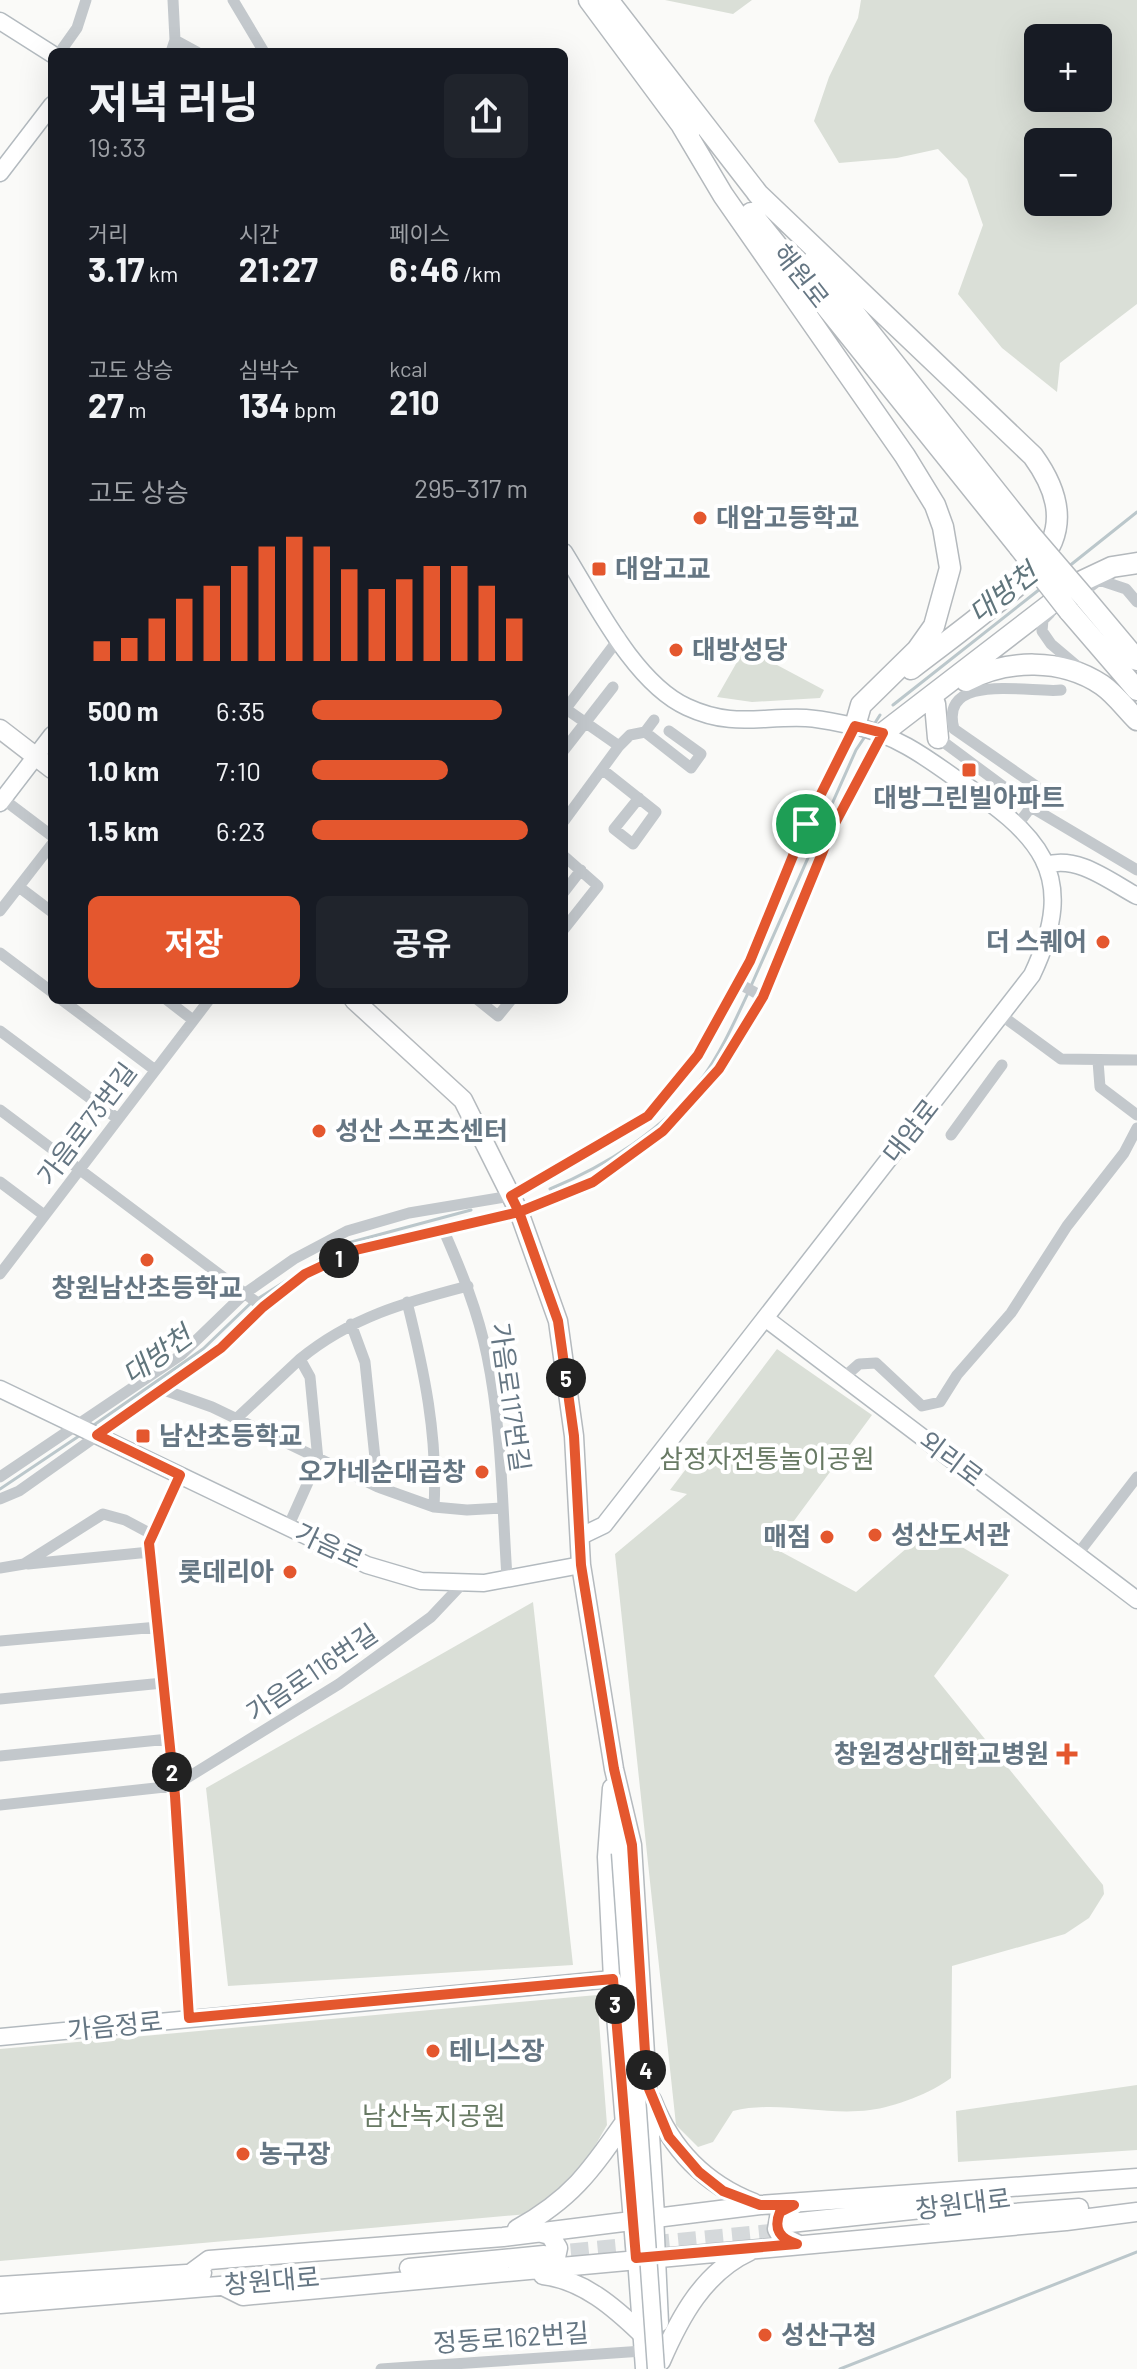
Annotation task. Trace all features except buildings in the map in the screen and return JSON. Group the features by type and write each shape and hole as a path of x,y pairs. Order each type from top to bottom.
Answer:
{"highway":[{"name":"해원로","path":"589,0 682,126 1024,540"},
{"name":"해원로","path":"608,0 1024,540"},
{"path":"682,126 723,195 918,476 943,527 950,568 934,626 917,650 861,705 855,726"},
{"path":"757,193 1033,456 1051,480 1059,514 1055,538 1044,561 1008,595 904,675 877,690"},
{"path":"1024,540 1076,604 1137,690"},
{"path":"883,733 1078,583 1112,567 1137,563"},
{"path":"1076,604 1137,660"},
{"path":"883,733 900,730 956,687 997,666 1058,665 1102,685 1137,720"},
{"path":"935,704 938,738"}],"main road":[{"path":"0,729 48,766"},
{"path":"358,1004 463,1100 515,1204 558,1321 574,1436 581,1565 614,1769 632,1845 655,2215"},
{"path":"614,1769 607,1857 613,1979 636,2258"},
{"path":"647,2084 669,2137 699,2172 723,2191 760,2205 793,2226 1066,2221 1137,2212"},
{"path":"190,2274 209,2260 503,2237 554,2208 589,2174 624,2123"},
{"path":"656,2367 682,2313 734,2259 793,2226 1137,2178"},
{"name":"창원대로","path":"793,2226 1137,2187"},
{"name":"창원대로","path":"793,2226 1137,2203"},
{"path":"536,2255 631,2220 760,2205"},
{"path":"503,2237 536,2255 561,2277 616,2309 642,2343"},
{"path":"223,2286 243,2296 536,2255 636,2258 759,2247"},
{"name":"창원대로","path":"0,2286 536,2255"},
{"name":"창원대로","path":"0,2304 536,2255"}],"street":[{"path":"63,48 77,28 86,0"},
{"path":"173,0 173,46"},
{"path":"233,0 262,48"},
{"path":"0,21 48,51"},
{"path":"0,173 48,110"},
{"path":"0,1499 19,1491 181,1355 244,1294 294,1259 347,1231 409,1213 515,1204 648,1116 698,1055 738,983 806,824 855,726 806,718 738,722 689,708 666,696 650,681 568,558"},
{"path":"1077,666 1051,644 1042,631 1043,620 1099,580 1126,589 1137,602"},
{"path":"568,706 620,637"},
{"path":"568,745 613,687"},
{"path":"1019,823 1031,807 1036,786 954,729 953,713 960,701 980,690 999,687 1061,690"},
{"path":"568,712 619,746"},
{"path":"568,816 619,746 630,735 645,732 654,720"},
{"name":"대암로","path":"579,1537 604,1525 1032,975 1048,943 1054,919 1046,865 1019,823 909,746 883,733 855,726"},
{"path":"645,732 691,768 701,754 669,731"},
{"path":"0,1477 164,1390 221,1348 263,1307 305,1274 356,1250 443,1229 593,1182 663,1131 719,1069 763,997 832,829 883,733"},
{"path":"938,738 1031,807 1137,870"},
{"path":"48,740 2,801 48,833"},
{"path":"603,770 639,798"},
{"path":"0,911 48,849"},
{"path":"568,859 598,886 568,924"},
{"path":"1046,865 1062,860 1081,866 1137,896"},
{"path":"568,887 581,870"},
{"path":"19,887 48,909"},
{"path":"0,953 48,989"},
{"path":"738,983 763,997"},
{"path":"67,1004 155,1070"},
{"path":"172,1004 193,1020"},
{"name":"가음로73번길","path":"0,1274 4,1260 79,1171 206,1004"},
{"path":"483,1004 498,1016 508,1004"},
{"path":"1001,1015 1061,1059 1137,1060"},
{"path":"0,1031 118,1119"},
{"path":"1098,1061 1100,1087 1137,1115"},
{"path":"951,1135 1002,1065"},
{"path":"0,1110 263,1307"},
{"path":"648,1116 663,1131"},
{"path":"843,1378 859,1364 876,1363 922,1406 940,1402 957,1375 1011,1313 1067,1226 1124,1153 1137,1128"},
{"path":"0,1182 44,1215"},
{"name":"가음로117번길","path":"443,1229 468,1286 487,1356 507,1577"},
{"path":"236,1419 325,1338 377,1311 468,1286"},
{"path":"407,1302 428,1388 436,1465 434,1507"},
{"name":"외리로","path":"765,1318 1137,1600"},
{"path":"351,1324 365,1362 378,1487"},
{"path":"288,1527 318,1460 310,1377 300,1359"},
{"name":"가음로","path":"0,1389 367,1565 421,1581 484,1583 581,1565"},
{"path":"164,1390 236,1419 378,1487 434,1507 502,1508"},
{"path":"180,1475 153,1535 150,1552 174,1786 189,2018"},
{"path":"1077,1555 1137,1477"},
{"path":"24,1564 103,1514 125,1520 153,1535"},
{"path":"0,1568 150,1552"},
{"name":"가음로116번길","path":"174,1786 339,1684 431,1617 464,1582"},
{"path":"0,1641 158,1627"},
{"path":"0,1699 163,1683"},
{"path":"0,1756 169,1739"},
{"path":"614,1769 656,2367"},
{"path":"0,1805 174,1786"},
{"name":"가음정로","path":"0,2037 613,1979"},
{"path":"1111,2180 1122,2172 1137,2171"},
{"path":"655,2215 658,2256 656,2367"},
{"path":"636,2258 642,2343 656,2367"},
{"name":"정동로162번길","path":"381,2369 642,2343"}],"green space":[{"path":"665,0 752,0 733,14"},
{"path":"861,0 1137,0 1137,304 1060,363 1057,392 1002,348 958,294 983,225 967,179 938,149 897,158 839,163 814,121 829,77 858,18"},
{"path":"745,648 824,690 820,698 752,702 717,697"},
{"name":"삼정자전통놀이공원","path":"777,1349 872,1415 774,1548 856,1592 930,1528 1009,1575 934,1676 1103,1885 1104,1894 1089,1918 1065,1934 952,1966 951,2078 943,2084 901,2103 870,2110 767,2107 733,2111 713,2142 698,2147 676,2125 615,1554 687,1494 670,1490"},
{"path":"533,1602 573,1965 228,1986 206,1788"},
{"name":"남산녹지공원","path":"597,1995 607,2125 572,2186 528,2214 0,2261 0,2049"},
{"path":"1137,2085 1137,2150 958,2162 956,2111"}],"waterway":[{"name":"대방천","path":"1068,567 1137,512"},
{"name":"대방천","path":"893,705 1040,589"},
{"name":"대방천","path":"873,726 880,715"},
{"name":"대방천","path":"751,986 856,750 866,735"},
{"name":"대방천","path":"550,1189 612,1158 669,1115 707,1071 748,993"},
{"name":"대방천","path":"259,1298 344,1244 471,1210"},
{"name":"대방천","path":"91,1427 203,1349 252,1302"},
{"name":"대방천","path":"0,1489 82,1434"},
{"path":"840,2369 1137,2252"}],"tunnel":[{"path":"544,2255 791,2231"}],"place":[{"name":"대암고등학교","path":"700,518"},
{"name":"대암고교","path":"599,569"},
{"name":"대방성당","path":"676,650"},
{"name":"대방그린빌아파트","path":"969,770"},
{"name":"더 스퀘어","path":"1103,942"},
{"name":"성산 스포츠센터","path":"319,1131"},
{"name":"창원남산초등학교","path":"147,1260"},
{"name":"남산초등학교","path":"143,1436"},
{"name":"오가네순대곱창","path":"482,1472"},
{"name":"성산도서관","path":"875,1535"},
{"name":"매점","path":"827,1537"},
{"name":"롯데리아","path":"290,1572"},
{"name":"창원경상대학교병원","path":"1067,1754"},
{"name":"테니스장","path":"433,2051"},
{"name":"농구장","path":"243,2154"},
{"name":"성산구청","path":"765,2335"}],"route":[{"path":"806,824 750,961 698,1055 648,1116 511,1196 519,1212 356,1250 305,1274 263,1307 221,1348 97,1435 180,1475 149,1543 175,1796 189,2018 613,1979 636,2258 797,2244 787,2241 777,2229 780,2212 794,2205 760,2205 723,2191 699,2172 669,2137 647,2084 632,1845 614,1769 581,1565 574,1436 558,1321 519,1212 593,1182 663,1131 719,1069 763,997 832,829 883,733 855,726 806,824"}]}
